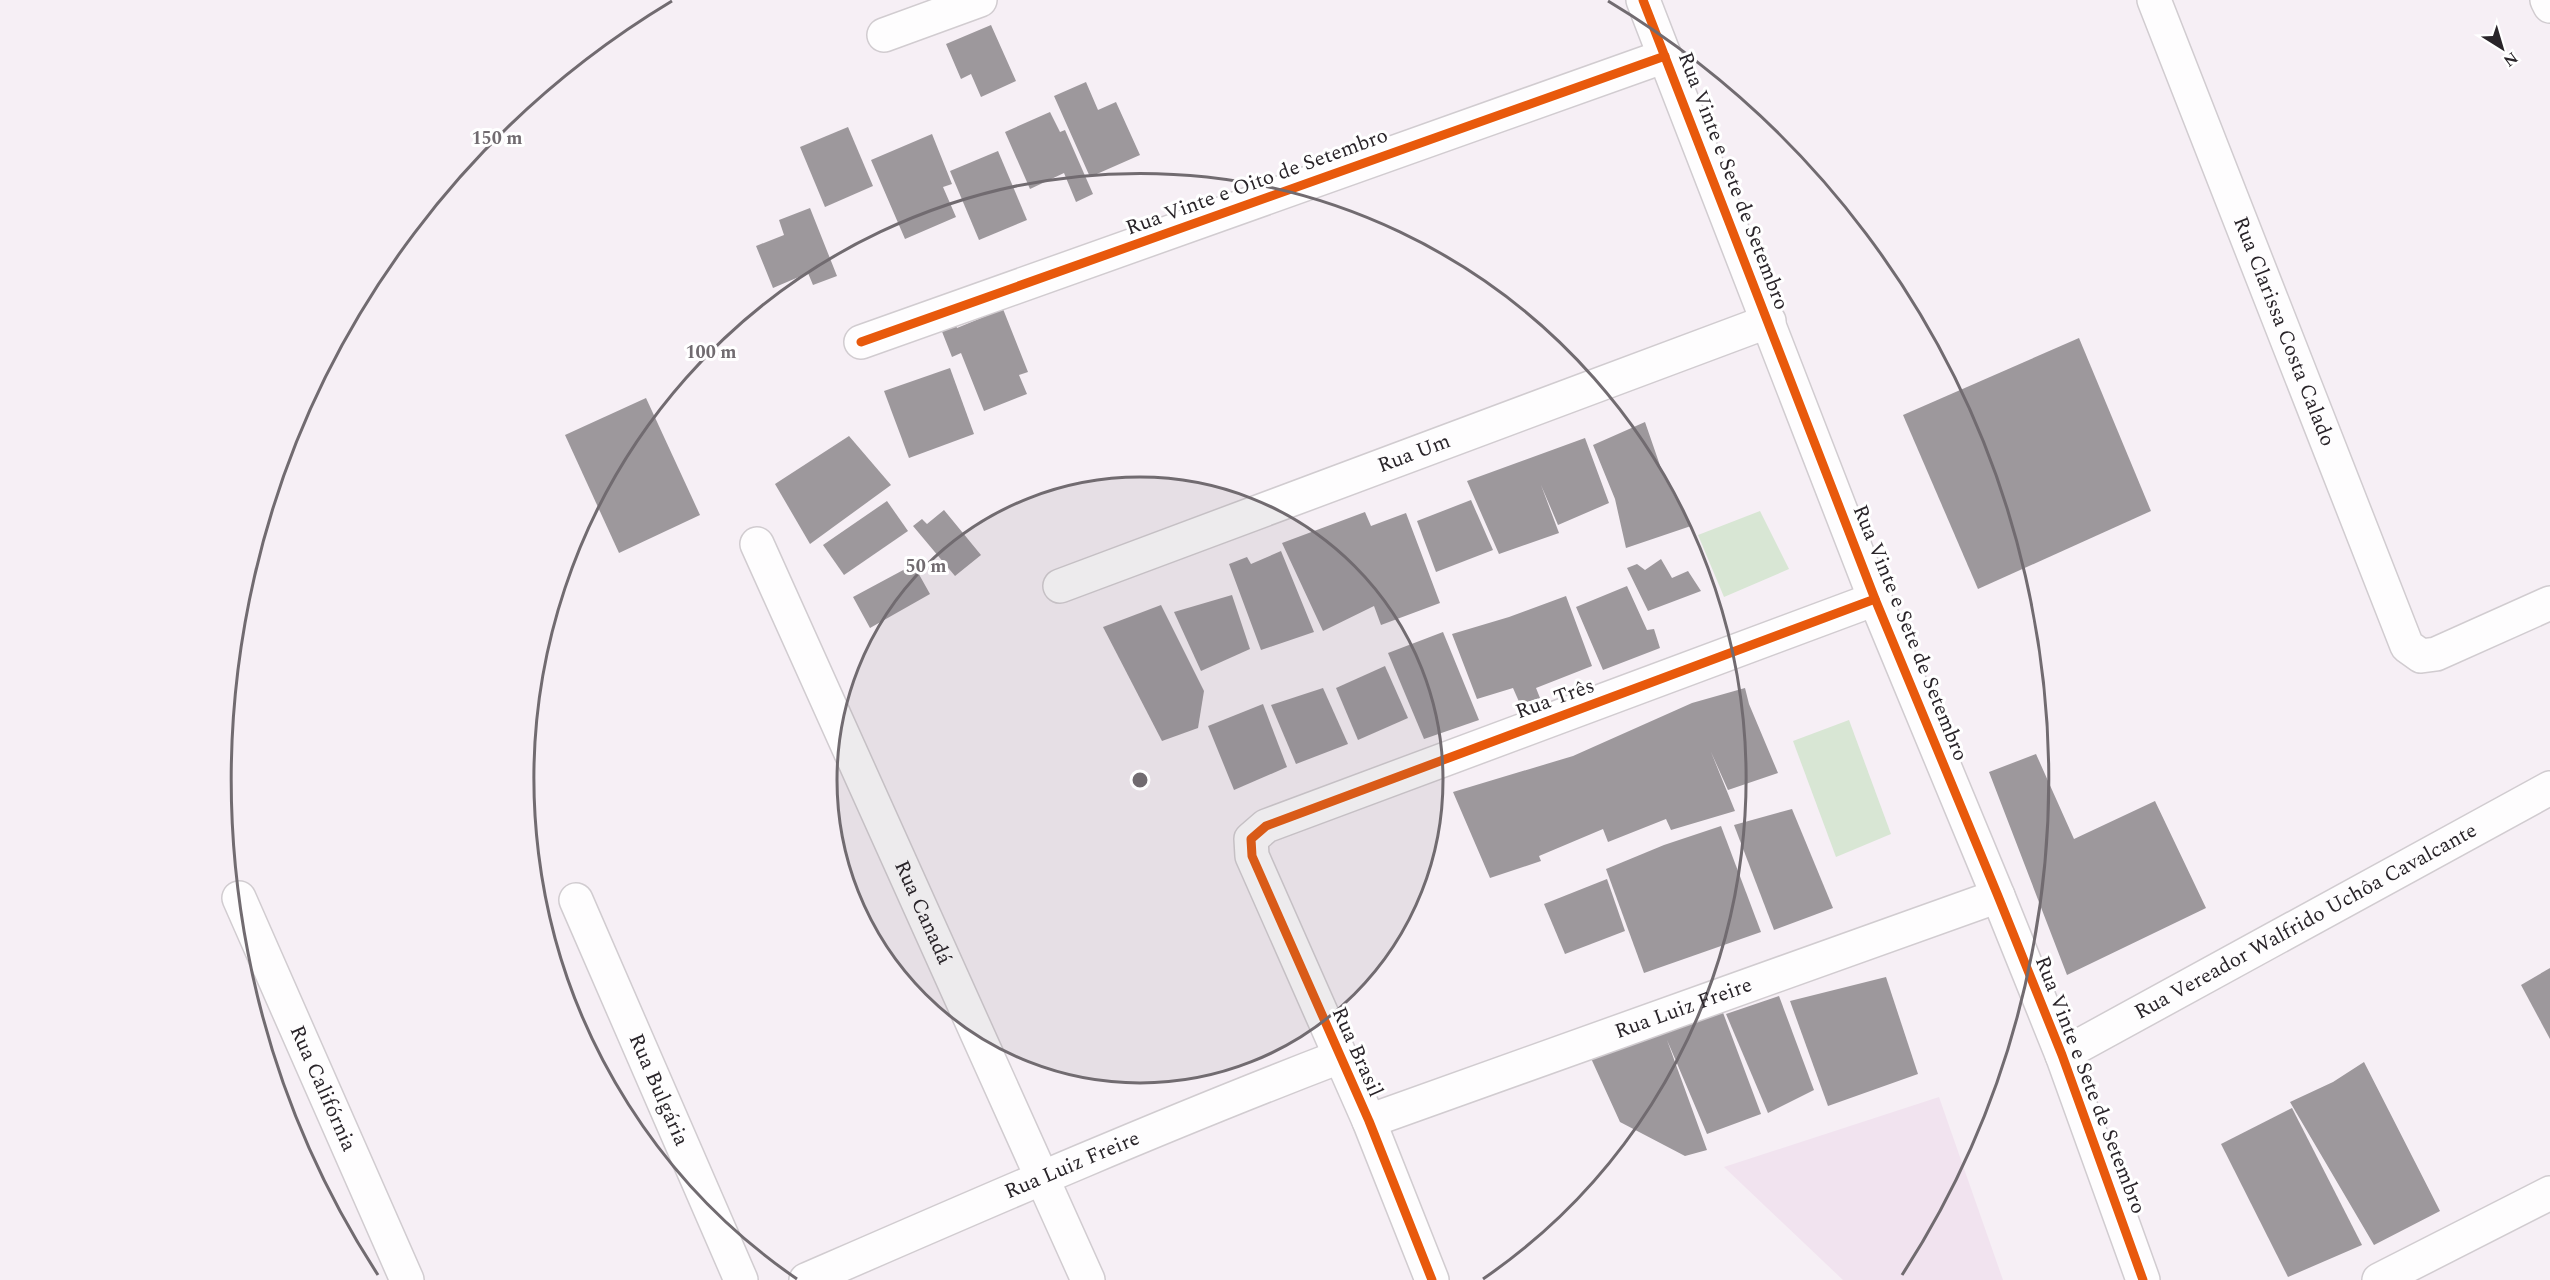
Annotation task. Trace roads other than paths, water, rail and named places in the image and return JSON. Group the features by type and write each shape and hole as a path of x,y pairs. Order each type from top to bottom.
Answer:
{"street":[{"path":"884,35 980,0"},
{"name":"Rua Vinte e Sete de Setembro","path":"1643,0 1875,599 2062,1055 2143,1280"},
{"name":"Rua Clarissa Costa Calado","path":"2154,0 2407,646 2421,656 2436,654 2550,603"},
{"path":"2547,0 2550,6"},
{"name":"Rua Vinte e Oito de Setembro","path":"861,342 1665,56"},
{"name":"Rua Um","path":"1060,586 1769,321"},
{"name":"Rua Canadá","path":"757,544 1088,1280"},
{"name":"Rua Três","path":"1251,839 1266,826 1875,599"},
{"name":"Rua Vereador Walfrido Uchôa Cavalcante","path":"2062,1055 2550,788"},
{"name":"Rua Brasil","path":"1251,839 1252,856 1369,1121 1432,1280"},
{"name":"Rua Luiz Freire","path":"1369,1121 1998,896"},
{"name":"Rua Califórnia","path":"239,898 407,1280"},
{"name":"Rua Bulgária","path":"576,900 741,1280"},
{"name":"Rua Luiz Freire","path":"806,1280 1234,1097 1339,1057"},
{"path":"2379,1280 2550,1193"}]}
